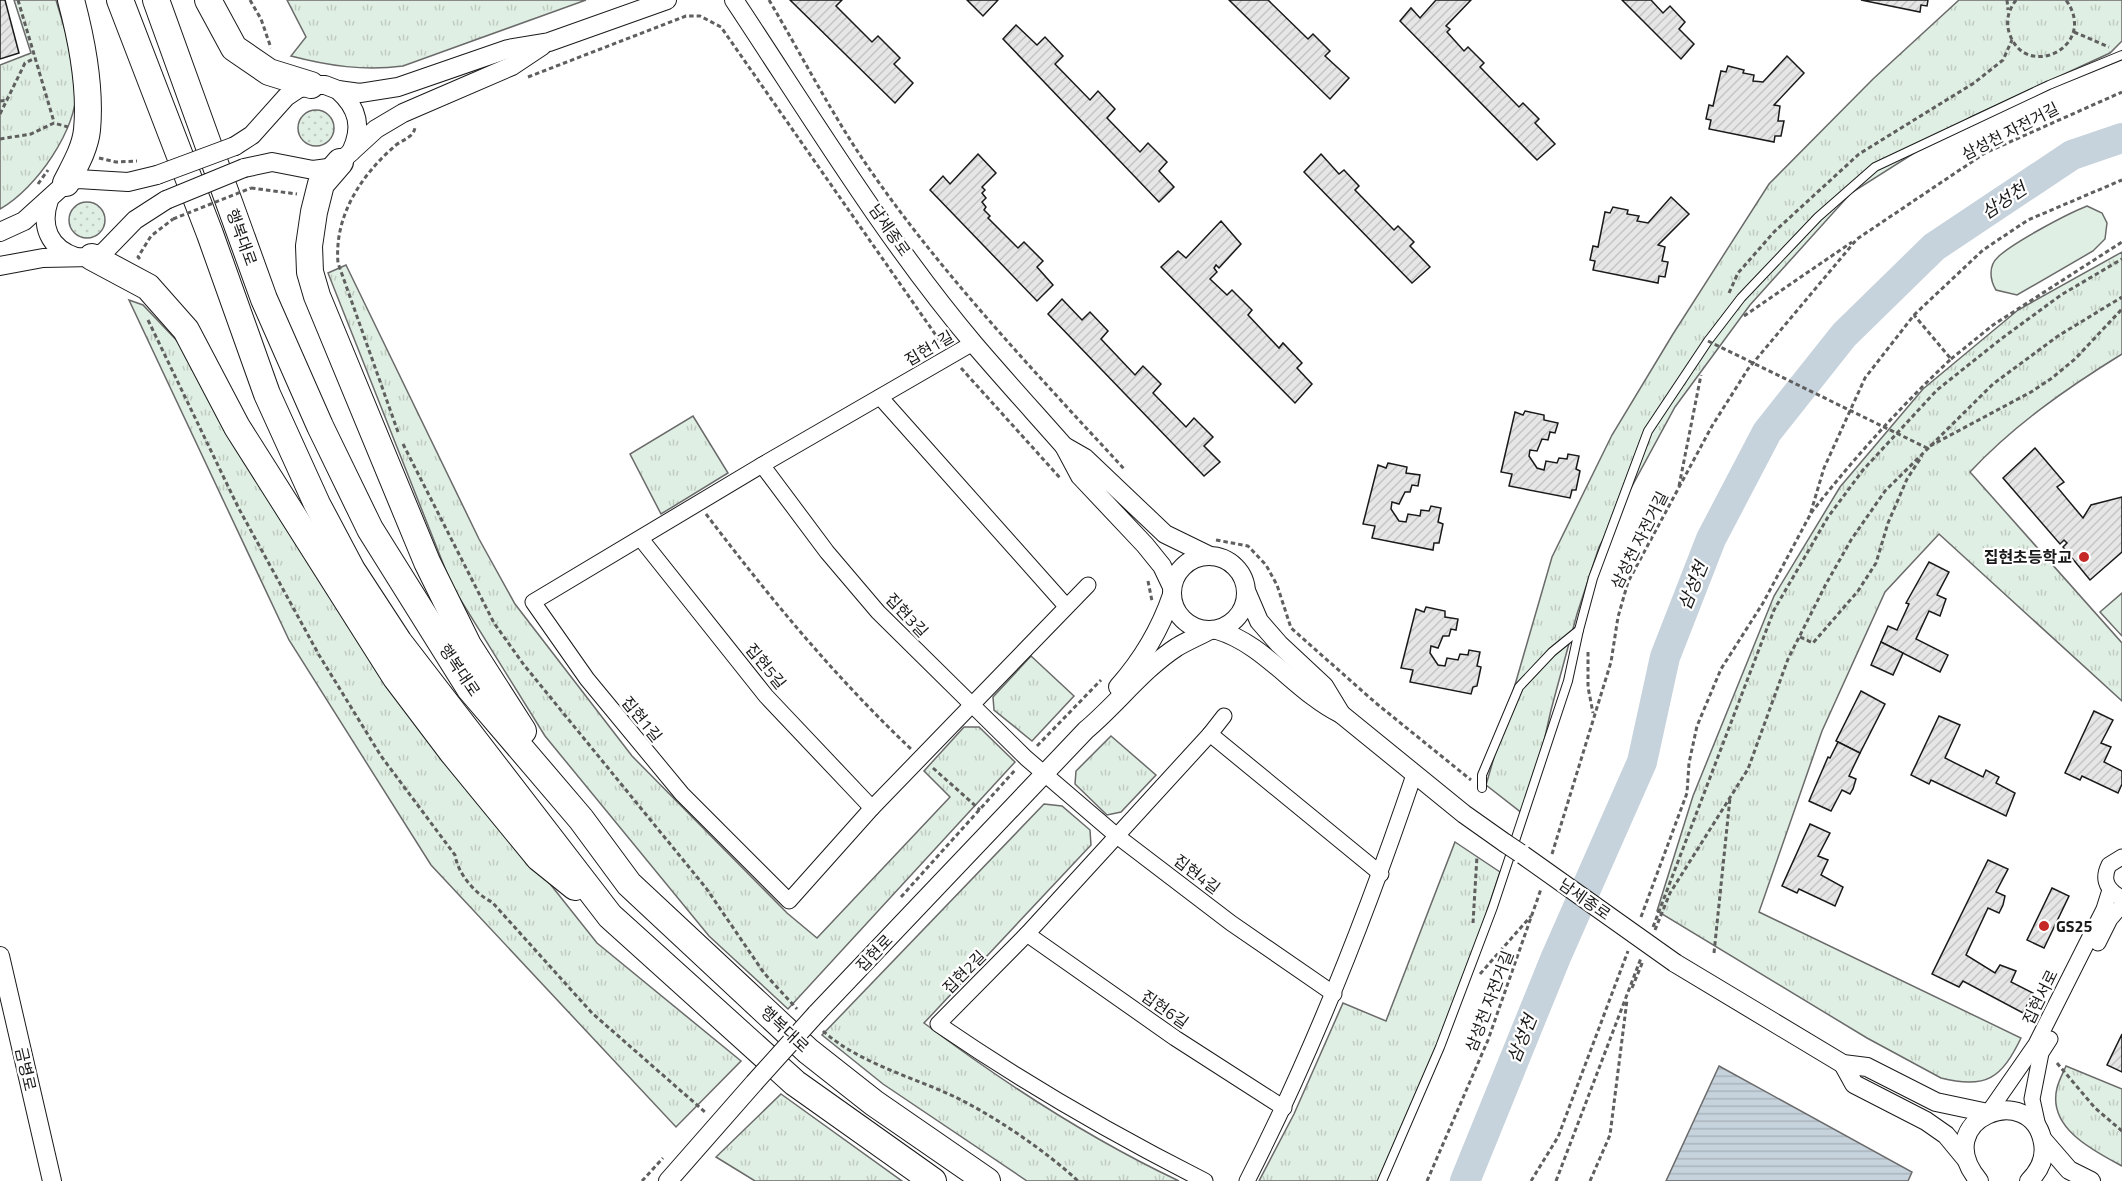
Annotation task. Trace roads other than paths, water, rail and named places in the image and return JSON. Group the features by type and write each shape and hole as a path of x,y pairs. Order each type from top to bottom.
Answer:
{"highway":[{"path":"49,185 79,158 87,132 81,35 70,0"},
{"name":"행복대로","path":"120,0 210,234 267,394 317,504 347,561 399,642 610,916 795,1083 933,1181"},
{"name":"행복대로","path":"156,0 264,299 320,426 370,530 470,689 581,819 629,884 808,1051 874,1103 987,1181"},
{"path":"208,0 234,48 269,72 311,85"},
{"path":"345,157 321,184 314,212 309,246 310,272 317,296 427,562 468,645 581,819"},
{"path":"85,258 148,287 186,330 237,427 396,678 452,752 539,858 610,916"}],"street":[{"path":"0,232 24,221 49,185 78,179 128,182 157,175 235,146 252,135 286,97 298,89 311,85 325,85 338,90 360,93 398,87 508,49 549,42 667,0"},
{"name":"남세종로","path":"734,0 842,163 923,278 973,343 1064,446 1080,476 1162,566 1172,591"},
{"path":"0,266 43,258 85,258 104,252 135,220 166,200 244,168 272,162 313,170 327,168 345,157 376,129 403,112 512,66 549,42"},
{"path":"338,90 348,99 357,119 357,140 345,157"},
{"path":"49,185 44,224 48,236 65,253 85,258"},
{"name":"집현1길","path":"973,343 762,465 533,602 587,679 682,794 789,901 872,808 1088,585"},
{"path":"880,397 1066,606"},
{"name":"남세종로","path":"1064,446 1085,458 1165,534 1209,547"},
{"name":"집현3길","path":"762,465 827,552 878,612 1044,774"},
{"name":"집현5길","path":"641,539 766,696 872,808"},
{"path":"1209,547 1238,569 1245,580 1247,593 1245,606 1239,617 1229,625 1214,630 1192,626 1182,618 1172,591 1179,571 1209,547"},
{"name":"집현로","path":"1086,730 1101,706 1149,647 1163,621 1172,591"},
{"name":"남세종로","path":"1247,593 1259,621 1279,644 1324,686 1341,714"},
{"name":"남세종로","path":"1214,630 1234,635 1318,703 1341,714 1414,774 1675,963 1843,1064 1867,1067 1936,1102 1988,1113 2002,1110 2015,1111 2028,1117 2041,1137"},
{"name":"집현로","path":"668,1181 816,1014 1086,730 1112,709 1156,663 1176,648 1214,630"},
{"name":"집현2길","path":"1205,1181 1082,1117 938,1024 1027,934 1224,716"},
{"path":"1210,734 1381,874"},
{"name":"집현4길","path":"1044,774 1117,836 1231,923 1334,993"},
{"path":"1247,1181 1284,1108 1334,993 1381,874 1414,774"},
{"name":"집현서로","path":"1988,1113 2036,1044 2104,909 2116,894 2106,884 2106,870 2114,860 2122,857"},
{"name":"집현서로","path":"2041,1137 2032,1099 2042,1053 2110,919 2122,905"},
{"name":"집현6길","path":"1027,934 1175,1038 1284,1108"},
{"name":"금병로","path":"0,956 52,1181"},
{"name":"남세종로","path":"1843,1064 1854,1084 1926,1121 1946,1135 1970,1173"},
{"path":"1970,1173 1964,1144 1968,1131 1977,1120 1988,1113"},
{"path":"2029,1181 2043,1158 2041,1137"},
{"path":"2041,1137 2069,1170 2091,1181"}],"lane":[{"path":"1382,1181 1460,994 1493,907 1568,681 1593,578 1648,431 1708,341 1741,298 1818,217 1875,167 2049,85 2122,55"},
{"path":"1482,788 1482,775 1519,687 1552,652 1579,630"}],"waterway":[{"name":"삼성천","path":"1465,1181 1556,957 1642,762 1665,657 1711,539 1767,432 1844,335 1934,247 2072,155 2122,138"}],"place":[{"name":"집현초등학교","path":"2084,557"},
{"name":"GS25","path":"2044,926"}]}
